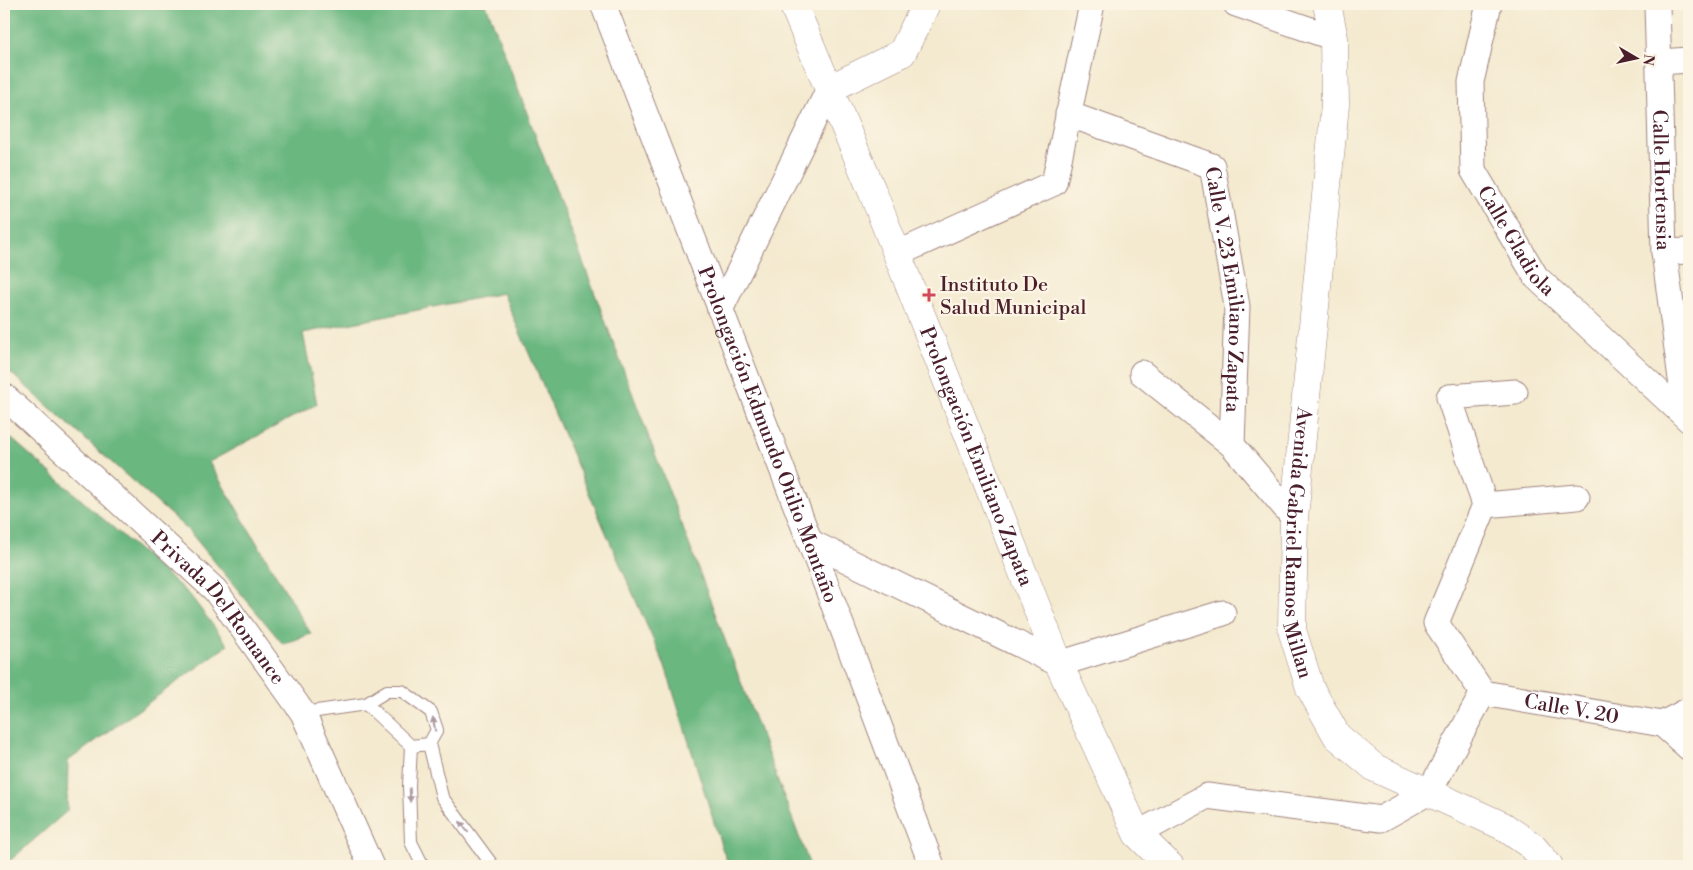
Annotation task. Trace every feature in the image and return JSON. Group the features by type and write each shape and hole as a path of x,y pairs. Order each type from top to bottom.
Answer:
{"street":[{"name":"Prolongación Edmundo Otilio Montaño","path":"603,4 810,542 932,866"},
{"name":"Prolongación Emiliano Zapata","path":"793,4 897,254 1059,664 1137,834 1170,866"},
{"path":"720,310 829,88 902,53 926,4"},
{"path":"897,254 1054,183 1092,4"},
{"path":"1236,4 1334,38"},
{"name":"Avenida Gabriel Ramos Millan","path":"1327,4 1334,38 1334,105 1294,518 1292,630 1310,688 1336,736 1375,768 1503,826 1532,846 1549,866"},
{"name":"Calle Gladiola","path":"1489,4 1471,82 1473,170 1536,276 1688,418"},
{"name":"Calle Hortensia","path":"1657,4 1664,252 1688,418"},
{"path":"1660,62 1689,60"},
{"name":"Calle V. 23 Emiliano Zapata","path":"1068,114 1212,166 1237,306 1232,445"},
{"path":"1664,252 1689,251"},
{"name":"Calle V. 23 Emiliano Zapata","path":"1142,373 1232,445 1294,518"},
{"path":"1137,834 1207,796 1381,819 1429,792 1483,693 1436,623 1485,505 1449,397 1515,392"},
{"name":"Privada Del Romance","path":"4,396 215,590 303,713 371,866"},
{"path":"1485,505 1577,497"},
{"path":"810,542 1059,664 1223,613"},
{"name":"Calle V. 20","path":"1483,693 1662,724"},
{"path":"1689,710 1662,724 1689,748"}],"lane":[{"path":"303,713 366,704 387,691 402,691 431,712 437,730 429,744 442,797 493,866"},
{"path":"366,704 411,746 411,842 423,866"},
{"path":"411,746 429,744"}],"green space":[{"path":"4,4 486,4 810,866 729,866 666,669 503,293 303,333 317,404 209,462 311,634 283,644 189,531 4,367"},
{"path":"4,432 190,595 228,645 68,761 67,811 4,866"}],"place":[{"name":"Instituto De Salud Municipal","path":"929,295"}]}
